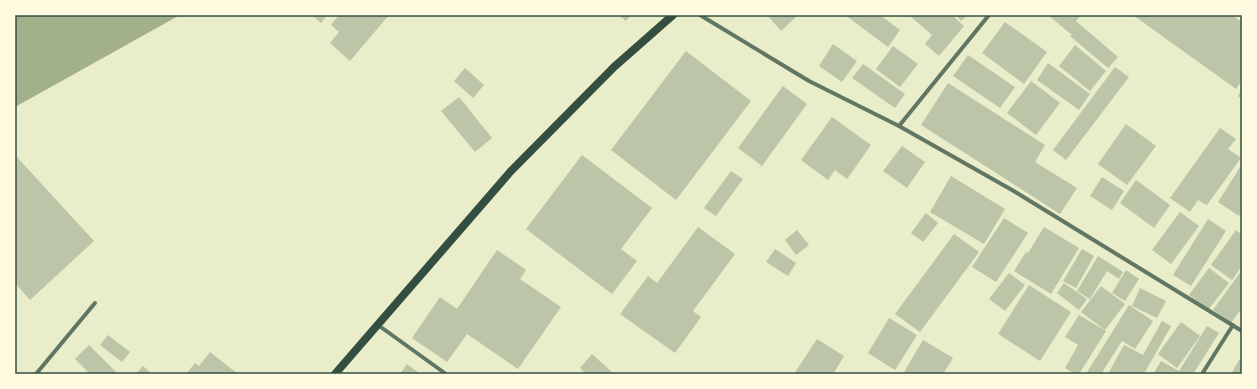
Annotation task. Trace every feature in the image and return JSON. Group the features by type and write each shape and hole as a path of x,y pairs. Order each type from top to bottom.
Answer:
{"main road":[{"path":"335,374 511,171 614,67 673,15"}],"street":[{"path":"700,15 809,81 899,126 1012,190 1242,331"},
{"path":"899,126 990,15"},
{"path":"36,374 95,303"},
{"path":"378,324 446,374"},
{"path":"1202,374 1233,325"}],"shaded area":[{"path":"15,15 180,15 15,107"}],"building":[{"path":"312,15 327,15 321,23"},
{"path":"339,15 389,15 350,61 330,43 339,32 331,25"},
{"path":"619,15 631,15 626,21"},
{"path":"767,15 798,15 781,31"},
{"path":"845,15 880,15 900,30 888,47"},
{"path":"952,15 964,26 939,56 925,44 932,35 910,16"},
{"path":"956,15 968,15 961,21"},
{"path":"1048,15 1081,15 1076,21 1118,57 1108,68"},
{"path":"1133,15 1232,15 1242,22 1242,80 1236,89"},
{"path":"1005,22 1047,52 1024,84 982,53"},
{"path":"833,44 857,61 842,82 819,66"},
{"path":"1075,45 1106,71 1090,91 1059,66"},
{"path":"893,46 918,64 900,87 876,69"},
{"path":"686,51 751,101 676,200 611,150"},
{"path":"968,55 1015,87 1000,108 953,76"},
{"path":"1048,63 1090,94 1079,110 1037,80"},
{"path":"863,64 905,94 895,108 852,78"},
{"path":"1115,67 1129,77 1066,160 1053,150"},
{"path":"465,68 484,85 473,98 454,81"},
{"path":"1031,81 1060,103 1036,135 1007,113"},
{"path":"948,83 1045,145 1035,162 1077,188 1060,214 921,125"},
{"path":"783,86 807,104 762,166 738,148"},
{"path":"1242,90 1242,99 1238,96"},
{"path":"459,97 492,138 475,152 441,111"},
{"path":"832,117 871,145 847,179 835,170 828,180 801,160"},
{"path":"1126,124 1156,146 1127,185 1098,164"},
{"path":"1220,128 1236,139 1228,149 1241,158 1207,205 1198,200 1190,212 1170,198"},
{"path":"902,146 925,162 907,188 883,171"},
{"path":"15,155 94,241 30,300 15,283"},
{"path":"582,155 652,208 621,249 637,261 612,294 526,229"},
{"path":"1242,164 1242,212 1239,216 1218,202"},
{"path":"731,171 743,179 716,216 704,208"},
{"path":"951,176 1005,209 984,244 930,212"},
{"path":"1102,177 1124,191 1112,210 1090,196"},
{"path":"1136,180 1170,205 1154,228 1120,203"},
{"path":"1180,212 1199,226 1171,264 1152,250"},
{"path":"926,213 938,223 923,242 911,233"},
{"path":"1004,218 1028,233 996,282 972,267"},
{"path":"1208,219 1226,231 1191,286 1173,275"},
{"path":"698,227 735,254 693,311 701,317 675,353 620,314 648,276 657,283"},
{"path":"1044,227 1079,248 1051,294 1014,271 1026,252 1028,253"},
{"path":"797,230 809,245 796,255 785,240"},
{"path":"1236,230 1242,235 1242,266 1232,280 1211,265"},
{"path":"954,234 979,252 920,332 895,314"},
{"path":"775,249 796,263 788,276 766,262"},
{"path":"1082,249 1094,256 1076,288 1063,281"},
{"path":"497,250 526,270 520,279 561,307 518,369 467,334 447,362 412,338 440,297 457,309"},
{"path":"1098,256 1123,272 1119,279 1107,271 1090,299 1077,291"},
{"path":"1209,268 1229,283 1208,310 1189,295"},
{"path":"1126,270 1139,279 1125,301 1112,293"},
{"path":"1242,270 1242,308 1231,323 1213,310"},
{"path":"1009,273 1025,285 1005,311 989,299"},
{"path":"1064,283 1087,299 1079,310 1057,293"},
{"path":"1029,285 1071,312 1040,361 998,334"},
{"path":"1101,286 1125,304 1105,330 1081,312"},
{"path":"1140,288 1166,301 1157,318 1132,306"},
{"path":"1129,305 1153,321 1135,349 1122,341 1101,374 1086,374"},
{"path":"1079,315 1106,331 1079,374 1075,374 1065,368 1078,345 1065,337"},
{"path":"889,318 917,335 895,370 868,353"},
{"path":"1162,321 1171,326 1144,374 1108,374 1124,345 1143,355"},
{"path":"1181,322 1200,336 1177,368 1158,354"},
{"path":"1207,326 1219,333 1193,374 1153,374 1161,361 1179,371"},
{"path":"108,335 130,352 122,362 100,345"},
{"path":"817,339 844,356 833,374 794,374"},
{"path":"923,340 953,358 943,374 907,374 904,372"},
{"path":"89,345 118,374 90,374 75,359"},
{"path":"210,352 238,374 186,374 195,363 199,366"},
{"path":"592,354 614,374 586,374 580,368"},
{"path":"1242,355 1242,374 1231,374"},
{"path":"407,364 420,374 400,374"},
{"path":"143,366 152,374 136,374"}]}
